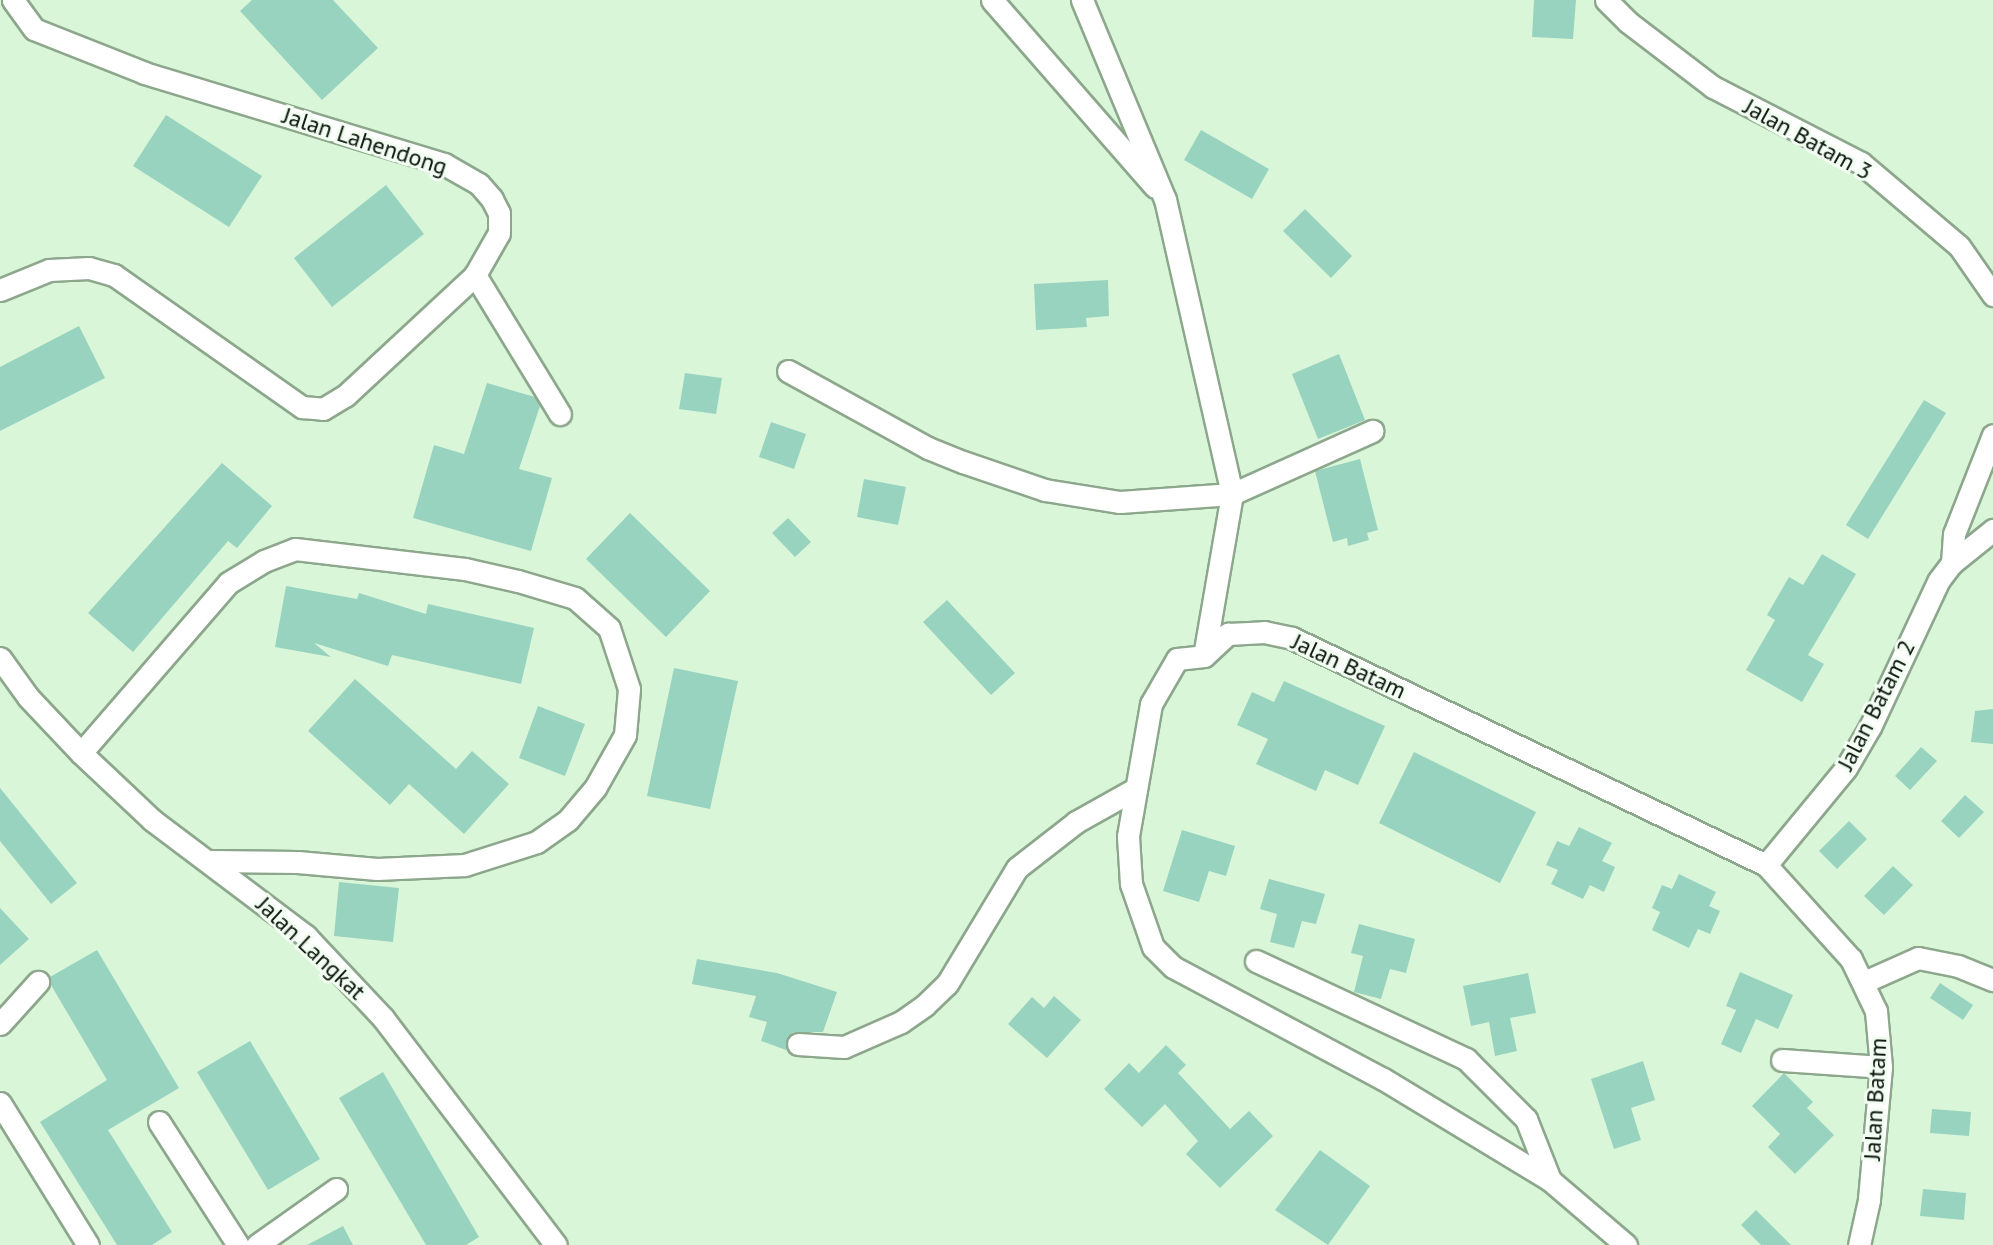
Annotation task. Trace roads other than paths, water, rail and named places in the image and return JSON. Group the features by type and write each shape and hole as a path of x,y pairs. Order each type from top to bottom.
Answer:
{"street":[{"name":"Jalan Lahendong","path":"0,290 49,270 89,268 114,275 302,407 323,409 345,396 475,275 499,233 499,214 479,184 462,172 419,155 145,73 34,29 23,20 13,0"},
{"path":"992,0 1165,199"},
{"path":"1082,0 1165,199 1232,494 1204,656"},
{"name":"Jalan Batam 3","path":"1606,0 1628,23 1713,87 1861,163 1959,246 1993,296"},
{"path":"475,275 560,414"},
{"path":"788,370 928,448 1045,489 1120,502 1232,494 1373,431"},
{"path":"1952,563 1954,534 1993,435"},
{"name":"Jalan Batam 2","path":"1766,865 1846,768 1870,727 1926,603 1952,563 1986,536"},
{"path":"81,753 228,583 264,561 295,549 465,569 518,581 575,598 609,628 629,689 625,735 595,788 568,820 537,842 465,865 377,869 297,862 212,861"},
{"name":"Jalan Batam","path":"1626,1245 1550,1180 1383,1079 1173,967 1153,947 1131,884 1128,836 1133,790 1151,704 1164,677 1177,659 1204,656 1228,634 1264,632 1292,638 1766,865 1851,959 1876,1011 1881,1067 1869,1200 1859,1245"},
{"name":"Jalan Langkat","path":"0,658 28,697 81,753 152,820 212,861 306,936 383,1018 556,1245"},
{"path":"799,1044 844,1047 901,1022 925,1005 947,984 1017,869 1076,822 1133,790"},
{"path":"1864,982 1918,958 1958,966 1993,980"},
{"path":"1256,961 1466,1059 1492,1081 1526,1119 1550,1180"},
{"path":"0,1024 38,982"},
{"path":"1782,1060 1881,1067"},
{"path":"0,1102 88,1245"},
{"path":"159,1122 238,1245"},
{"path":"257,1245 336,1189"}]}
